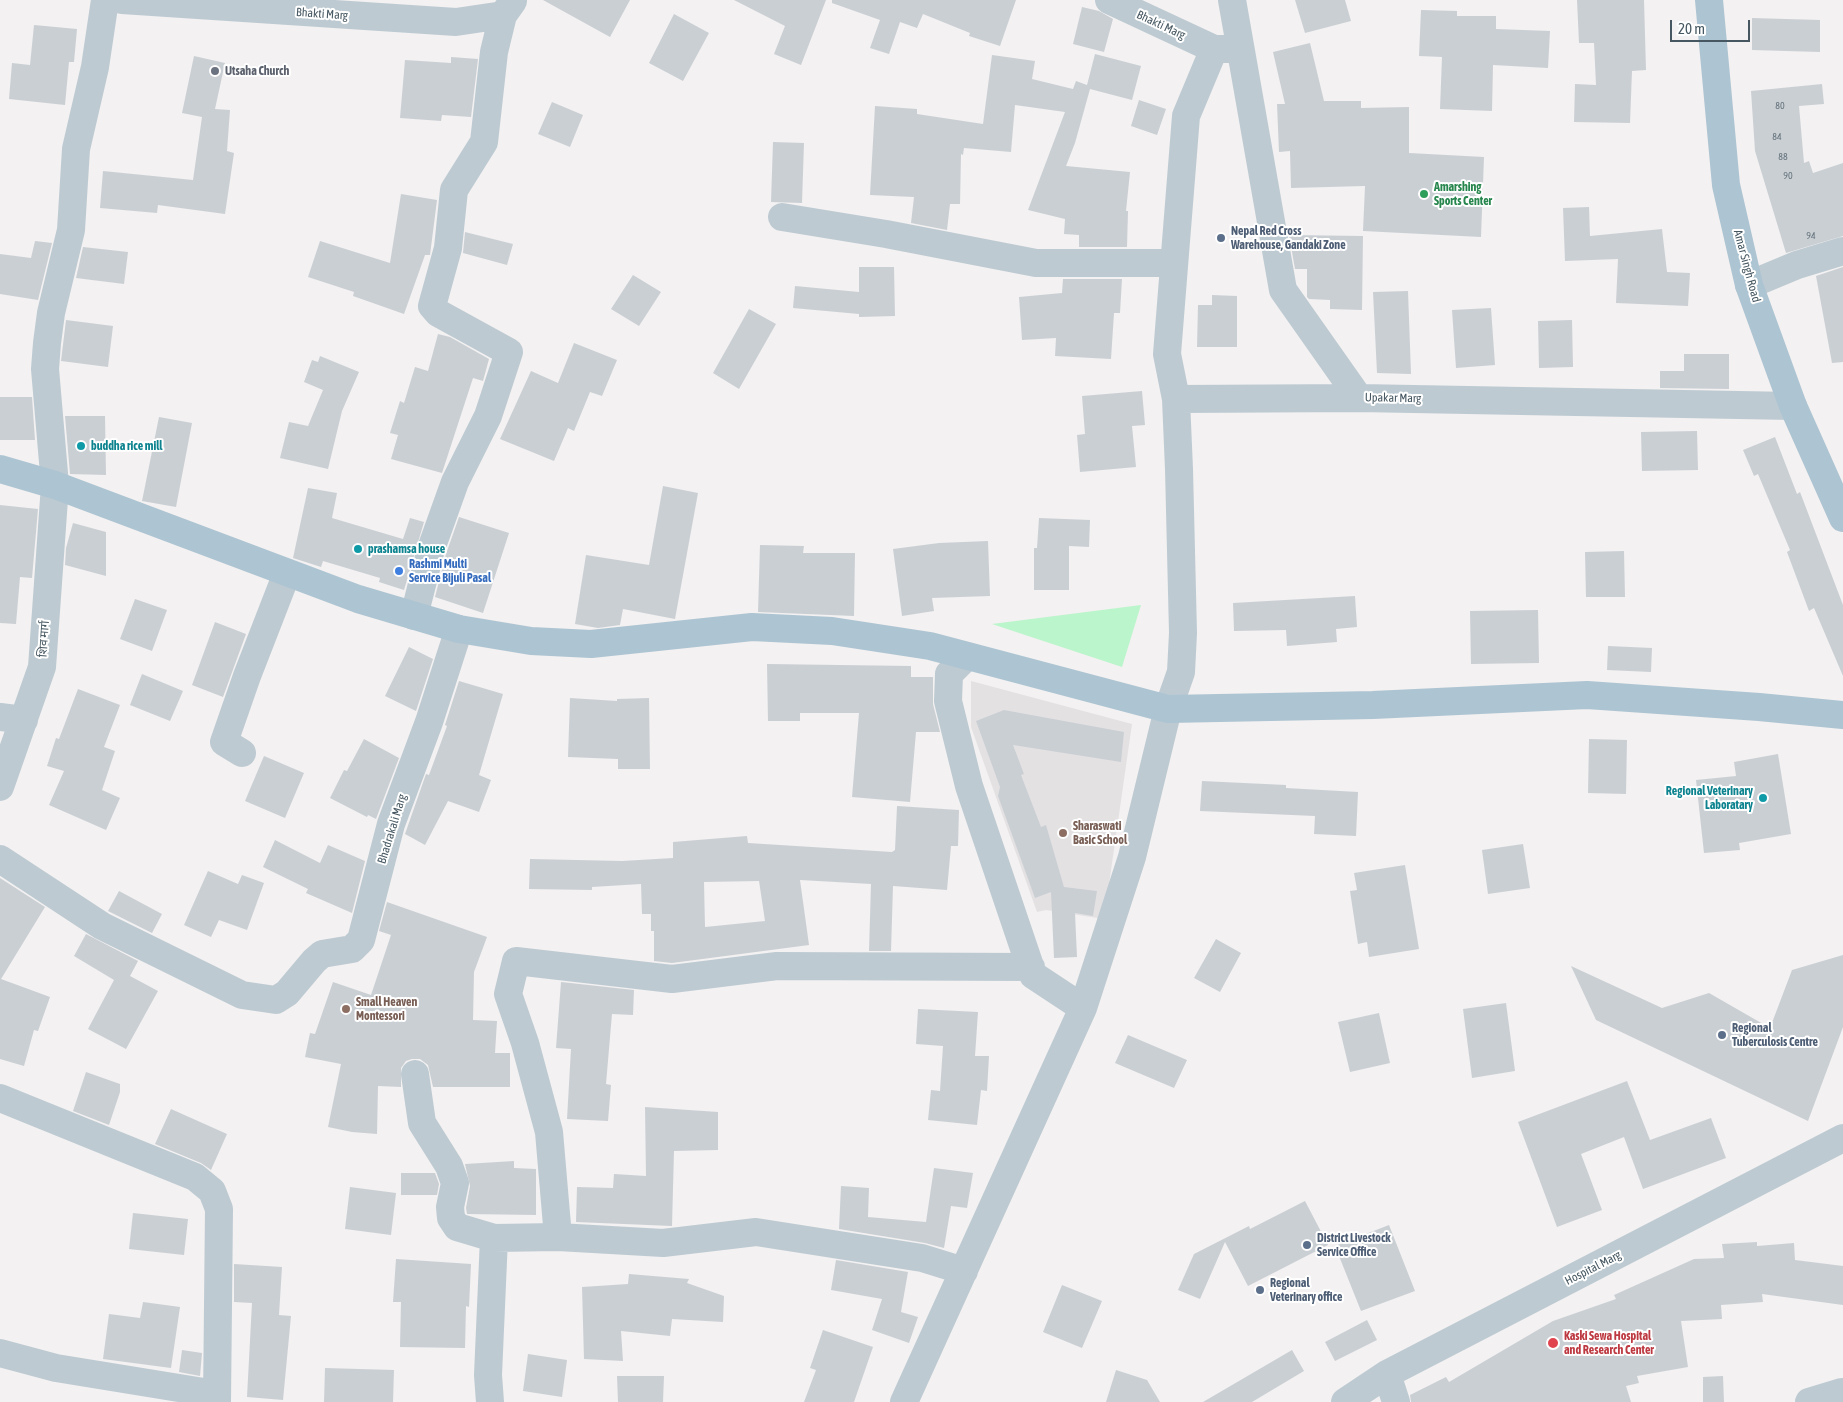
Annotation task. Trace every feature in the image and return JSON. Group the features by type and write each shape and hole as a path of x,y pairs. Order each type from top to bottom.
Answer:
{"main road":[{"name":"Amar Singh Road","path":"1709,0 1726,185 1749,285 1793,406 1843,518"},
{"path":"0,469 55,484 358,599 459,629 531,641 591,644 752,627 832,631 930,646 1168,709 1373,705 1586,695 1759,707 1843,716"}],"street":[{"name":"शिव मार्ग","path":"0,787 12,719 42,667 55,484 45,369 47,343 51,313 71,230 76,149 95,67 105,0"},
{"name":"Bhakti Marg","path":"122,0 372,9 456,22 508,7"},
{"name":"Bhakti Marg","path":"1109,0 1226,49"},
{"name":"Upakar Marg","path":"1232,0 1226,49 1258,139 1283,290 1359,398 1793,406"},
{"path":"414,616 431,548 456,482 488,416 509,352 438,313 432,306 448,248 454,190 484,142 494,52 508,7"},
{"path":"904,1402 1083,1008 1132,857 1168,709 1180,672 1183,633 1176,400 1166,354 1186,116 1226,49"},
{"path":"782,217 886,234 1036,263 1174,262"},
{"path":"1749,285 1797,265 1843,251"},
{"path":"1176,400 1359,398"},
{"path":"242,753 224,742 247,676 287,573"},
{"name":"Bhadrakali Marg","path":"0,858 102,926 242,995 276,1000 287,993 322,954 352,949 361,940 391,824 429,722 459,629"},
{"path":"966,657 949,674 948,702 969,786 1033,975 1083,1008"},
{"path":"558,1236 549,1132 525,1043 508,994 516,961 672,979 777,966 1031,967"},
{"path":"415,1074 422,1123 449,1166 455,1183 450,1207 451,1218 457,1227 494,1238 558,1236 663,1243 756,1232 922,1258 964,1271"},
{"path":"0,1098 195,1177 212,1191 220,1209 216,1398 56,1368 0,1353"},
{"name":"Hospital Marg","path":"1345,1402 1387,1374 1843,1138"},
{"path":"490,1402 488,1375 494,1238"},
{"path":"1387,1374 1396,1402"},
{"path":"1809,1402 1842,1392"}],"shaded area":[{"name":"Sharaswati Basic School","path":"971,681 1132,724 1104,919 1046,910 1037,912 971,727"}],"green space":[{"path":"1141,605 1122,667 992,624"}],"building":[{"path":"543,0 630,0 610,37"},
{"path":"734,0 826,0 801,65 774,54 785,26"},
{"path":"832,0 1016,0 1000,46 969,36 970,33 923,14 917,28 900,22 889,54 870,48 880,20 832,3"},
{"path":"1295,0 1345,0 1351,21 1305,33"},
{"path":"1577,0 1644,0 1646,70 1632,71 1630,123 1574,122 1575,84 1596,85 1594,43 1579,43"},
{"path":"1082,7 1099,11 1113,19 1104,52 1073,44"},
{"path":"1421,10 1457,11 1457,16 1496,16 1496,29 1550,31 1548,68 1493,65 1492,111 1440,109 1442,57 1419,56"},
{"path":"674,14 709,33 683,81 649,63"},
{"path":"1752,18 1820,20 1820,52 1752,50"},
{"path":"34,25 77,29 74,62 69,62 65,105 9,99 12,63 30,65"},
{"path":"1310,43 1324,101 1361,101 1361,108 1409,107 1409,153 1484,157 1481,237 1363,231 1365,186 1291,188 1290,151 1279,152 1277,104 1285,104 1273,52"},
{"path":"1095,54 1141,66 1132,100 1090,89 1075,143 1066,166 1130,172 1126,211 1128,211 1127,247 1079,247 1079,235 1064,234 1065,219 1028,210 1065,112 1015,105 1011,152 964,148 963,155 961,154 960,204 950,204 947,230 911,223 914,197 870,195 875,106 917,109 917,114 983,124 992,55 1035,61 1032,79 1073,89 1076,81 1087,85"},
{"path":"194,56 225,63 215,109 230,110 227,151 234,153 225,214 158,205 157,213 100,208 103,171 193,180 202,117 182,113"},
{"path":"451,57 478,59 471,117 442,115 441,121 400,118 405,60 451,63"},
{"path":"1822,84 1824,104 1799,106 1804,163 1809,161 1813,173 1843,163 1843,236 1786,253 1755,151 1751,91"},
{"path":"1139,100 1166,109 1157,135 1131,126"},
{"path":"552,102 583,115 570,147 538,134"},
{"path":"773,142 804,143 802,203 771,202"},
{"path":"401,194 437,200 430,255 425,255 404,314 353,296 354,292 308,277 320,241 390,263"},
{"path":"1589,207 1590,236 1662,229 1667,272 1690,273 1688,306 1616,303 1618,259 1565,261 1563,208"},
{"path":"465,232 513,244 507,265 463,253"},
{"path":"1289,235 1363,236 1362,310 1330,309 1330,300 1309,299 1307,297 1307,269 1295,269"},
{"path":"35,241 52,243 38,300 0,294 0,254 31,258"},
{"path":"83,247 128,252 124,284 76,278"},
{"path":"859,267 894,267 895,316 859,317 859,314 793,308 795,286 859,292"},
{"path":"1843,267 1843,362 1832,363 1816,276"},
{"path":"633,275 661,292 639,326 611,309"},
{"path":"1063,279 1122,279 1120,313 1114,313 1111,359 1055,356 1056,338 1022,340 1019,297 1062,293"},
{"path":"1408,291 1411,374 1377,373 1373,292"},
{"path":"1212,295 1237,296 1237,347 1197,347 1198,305 1212,305"},
{"path":"1491,308 1495,365 1456,368 1452,310"},
{"path":"749,309 776,324 739,389 713,373"},
{"path":"66,320 113,326 108,367 61,361"},
{"path":"1572,320 1573,367 1539,368 1538,321"},
{"path":"438,334 450,337 489,359 483,381 473,378 442,473 391,459 398,435 390,433 400,401 404,403 415,367 428,371"},
{"path":"574,343 617,360 602,396 590,392 574,431 568,428 554,461 500,439 531,371 558,383"},
{"path":"1684,354 1729,354 1729,389 1660,388 1660,371 1684,371"},
{"path":"320,356 359,372 342,411 328,469 280,458 289,422 308,426 323,390 304,382 312,360 318,362"},
{"path":"1142,391 1145,425 1132,426 1136,467 1080,472 1077,435 1085,434 1082,396"},
{"path":"0,397 32,397 35,440 0,440"},
{"name":"buddha rice mill","path":"65,416 105,416 106,475 70,474"},
{"path":"159,417 192,423 176,507 142,501"},
{"path":"1697,431 1698,470 1642,471 1641,432"},
{"path":"1775,437 1797,494 1800,492 1843,605 1843,676 1814,608 1809,611 1787,552 1790,550 1758,474 1754,476 1743,450"},
{"path":"663,486 698,493 675,619 623,609 620,625 598,628 575,624 586,555 649,565"},
{"path":"308,488 337,493 332,518 403,539 410,518 424,522 404,590 379,582 380,578 323,561 321,567 293,558"},
{"path":"0,505 38,509 32,578 20,577 16,624 0,623"},
{"path":"459,517 509,533 483,613 435,597 446,554"},
{"path":"1039,518 1090,520 1089,547 1069,546 1069,590 1034,590 1034,548 1037,548"},
{"path":"73,523 106,532 106,576 65,565 66,548"},
{"path":"988,541 990,596 932,598 934,611 902,616 893,549 939,543"},
{"path":"760,545 804,546 803,553 855,553 854,616 758,612"},
{"path":"1624,551 1625,597 1586,597 1585,552"},
{"path":"1355,596 1357,627 1336,629 1337,642 1287,646 1286,630 1234,631 1233,603"},
{"path":"135,599 167,610 152,651 120,639"},
{"path":"1538,610 1539,663 1471,664 1470,611"},
{"path":"215,622 246,634 223,697 192,685"},
{"path":"1608,646 1652,648 1651,672 1607,670"},
{"path":"409,647 433,659 416,711 385,696"},
{"path":"767,664 911,666 911,677 933,677 933,704 940,732 916,732 910,802 852,797 859,713 800,713 800,721 768,721"},
{"path":"142,674 183,691 170,721 130,705"},
{"path":"459,681 503,694 479,775 491,780 479,812 448,801 425,845 405,834 426,774 429,775 447,726 445,725"},
{"path":"78,689 120,705 104,747 115,751 102,790 120,798 106,830 49,805 64,771 47,766 56,738 59,739"},
{"path":"570,698 617,701 617,699 649,698 650,769 618,769 618,759 568,757"},
{"path":"1004,710 1124,732 1121,762 1013,745 1024,774 1021,775 1041,827 1046,825 1064,887 1097,891 1093,916 1075,913 1077,957 1054,958 1051,892 1035,898 998,796 1000,787 976,721"},
{"path":"364,739 399,758 376,819 368,815 367,817 330,798 344,770 347,771"},
{"path":"1589,739 1627,740 1626,794 1588,793"},
{"path":"1778,754 1791,834 1739,843 1740,850 1704,853 1696,780 1736,776 1734,762"},
{"path":"264,756 304,773 285,818 245,801"},
{"path":"1202,781 1286,785 1286,788 1358,792 1356,836 1314,834 1315,816 1200,811"},
{"path":"897,806 959,810 958,846 951,846 947,890 893,886 891,951 869,951 871,884 800,880 809,945 672,963 654,961 654,931 651,931 651,914 642,914 641,884 592,887 592,890 529,889 530,859 622,861 673,858 673,842 747,836 748,843 892,852 895,850","holes":["759,881 765,921 705,927 704,882"]},
{"path":"275,840 320,863 328,845 365,861 352,913 306,893 308,889 263,867"},
{"path":"1523,844 1530,888 1488,894 1482,850"},
{"path":"1405,865 1419,949 1369,957 1367,942 1358,944 1350,891 1357,890 1354,873"},
{"path":"208,871 238,884 242,875 264,883 247,930 219,920 211,937 184,925"},
{"path":"0,878 45,907 1,979 50,997 38,1031 34,1030 24,1066 0,1059"},
{"path":"119,891 162,914 152,933 108,911"},
{"path":"387,902 487,937 474,972 473,1020 497,1021 495,1053 510,1053 510,1087 433,1087 428,1065 420,1059 412,1059 406,1061 401,1068 401,1087 378,1086 377,1134 352,1132 328,1127 341,1064 305,1057 310,1033 315,1034 333,982 371,995 391,935 379,931"},
{"path":"86,934 138,961 130,976 158,991 126,1049 88,1029 114,980 74,956"},
{"path":"1216,939 1241,953 1220,992 1194,978"},
{"name":"Regional Tuberculosis Centre","path":"1843,955 1843,1027 1808,1121 1596,1020 1571,966 1662,1008 1709,993 1770,1028 1792,970"},
{"path":"561,982 634,990 633,1015 612,1014 606,1084 611,1085 608,1121 567,1119 571,1049 556,1048"},
{"path":"1506,1003 1515,1071 1472,1078 1463,1009"},
{"path":"918,1009 978,1012 975,1056 989,1056 987,1091 981,1090 977,1125 928,1120 931,1090 940,1091 943,1046 916,1044"},
{"path":"1379,1013 1390,1063 1350,1072 1338,1022"},
{"path":"1128,1035 1187,1060 1174,1088 1115,1063"},
{"path":"86,1072 120,1084 120,1092 109,1125 73,1111"},
{"path":"1627,1081 1650,1140 1711,1118 1726,1158 1643,1189 1624,1137 1581,1154 1602,1210 1557,1227 1518,1122"},
{"path":"645,1107 718,1112 718,1150 674,1151 672,1226 576,1222 577,1187 613,1188 614,1174 646,1176"},
{"path":"171,1109 227,1134 211,1170 201,1163 155,1144"},
{"path":"514,1161 514,1168 536,1169 536,1215 467,1214 466,1208 470,1186 465,1164"},
{"path":"934,1168 973,1173 967,1208 951,1206 944,1248 925,1243 839,1229 841,1186 869,1188 868,1217 926,1222"},
{"path":"401,1173 435,1173 439,1184 437,1195 401,1195"},
{"path":"350,1187 396,1193 391,1235 345,1229"},
{"path":"1305,1201 1328,1245 1248,1286 1225,1242 1200,1299 1178,1290 1194,1254 1249,1226 1250,1229"},
{"path":"133,1213 188,1219 184,1255 129,1249"},
{"path":"1389,1225 1415,1291 1361,1311 1335,1246"},
{"path":"1757,1242 1757,1246 1794,1243 1795,1260 1843,1266 1843,1305 1762,1294 1763,1302 1721,1305 1722,1319 1681,1321 1688,1367 1637,1376 1639,1383 1626,1386 1631,1402 1411,1402 1410,1395 1446,1377 1449,1382 1553,1321 1616,1299 1614,1295 1694,1259 1724,1258 1722,1244"},
{"path":"396,1259 471,1264 469,1307 466,1306 465,1348 400,1347 401,1302 393,1302"},
{"path":"836,1260 908,1272 901,1312 918,1317 909,1343 872,1330 882,1299 831,1290"},
{"path":"234,1264 282,1267 279,1315 291,1316 283,1400 247,1397 252,1303 234,1302"},
{"path":"629,1274 689,1279 687,1283 724,1296 723,1322 672,1319 670,1336 621,1331 623,1361 584,1359 582,1287 628,1284"},
{"path":"1062,1285 1102,1301 1082,1348 1043,1332"},
{"path":"143,1302 180,1307 171,1368 103,1359 109,1314 140,1318"},
{"path":"1367,1320 1377,1340 1335,1361 1325,1342"},
{"path":"823,1330 873,1347 854,1402 804,1402 816,1370 810,1368"},
{"path":"182,1350 202,1353 200,1376 179,1372"},
{"path":"1292,1350 1304,1371 1252,1402 1203,1402"},
{"path":"528,1354 567,1360 562,1397 523,1391"},
{"path":"325,1368 394,1370 393,1402 324,1402"},
{"path":"1116,1370 1147,1380 1160,1402 1106,1402"},
{"path":"617,1376 664,1376 663,1402 618,1402"},
{"path":"1723,1376 1724,1402 1703,1402 1703,1377"}],"place":[{"name":"Utsaha Church","path":"215,71"},
{"name":"Amarshing Sports Center","path":"1424,194"},
{"name":"Nepal Red Cross Warehouse, Gandaki Zone","path":"1221,238"},
{"name":"buddha rice mill","path":"81,446"},
{"name":"prashamsa house","path":"358,549"},
{"name":"Rashmi Multi Service Bijuli Pasal","path":"399,571"},
{"name":"Regional Veterinary Laboratary","path":"1763,798"},
{"name":"Sharaswati Basic School","path":"1063,833"},
{"name":"Small Heaven Montessori","path":"346,1009"},
{"name":"Regional Tuberculosis Centre","path":"1722,1035"},
{"name":"District Livestock Service Office","path":"1307,1245"},
{"name":"Regional Veterinary office","path":"1260,1290"},
{"name":"Kaski Sewa Hospital and Research Center","path":"1553,1343"}]}
